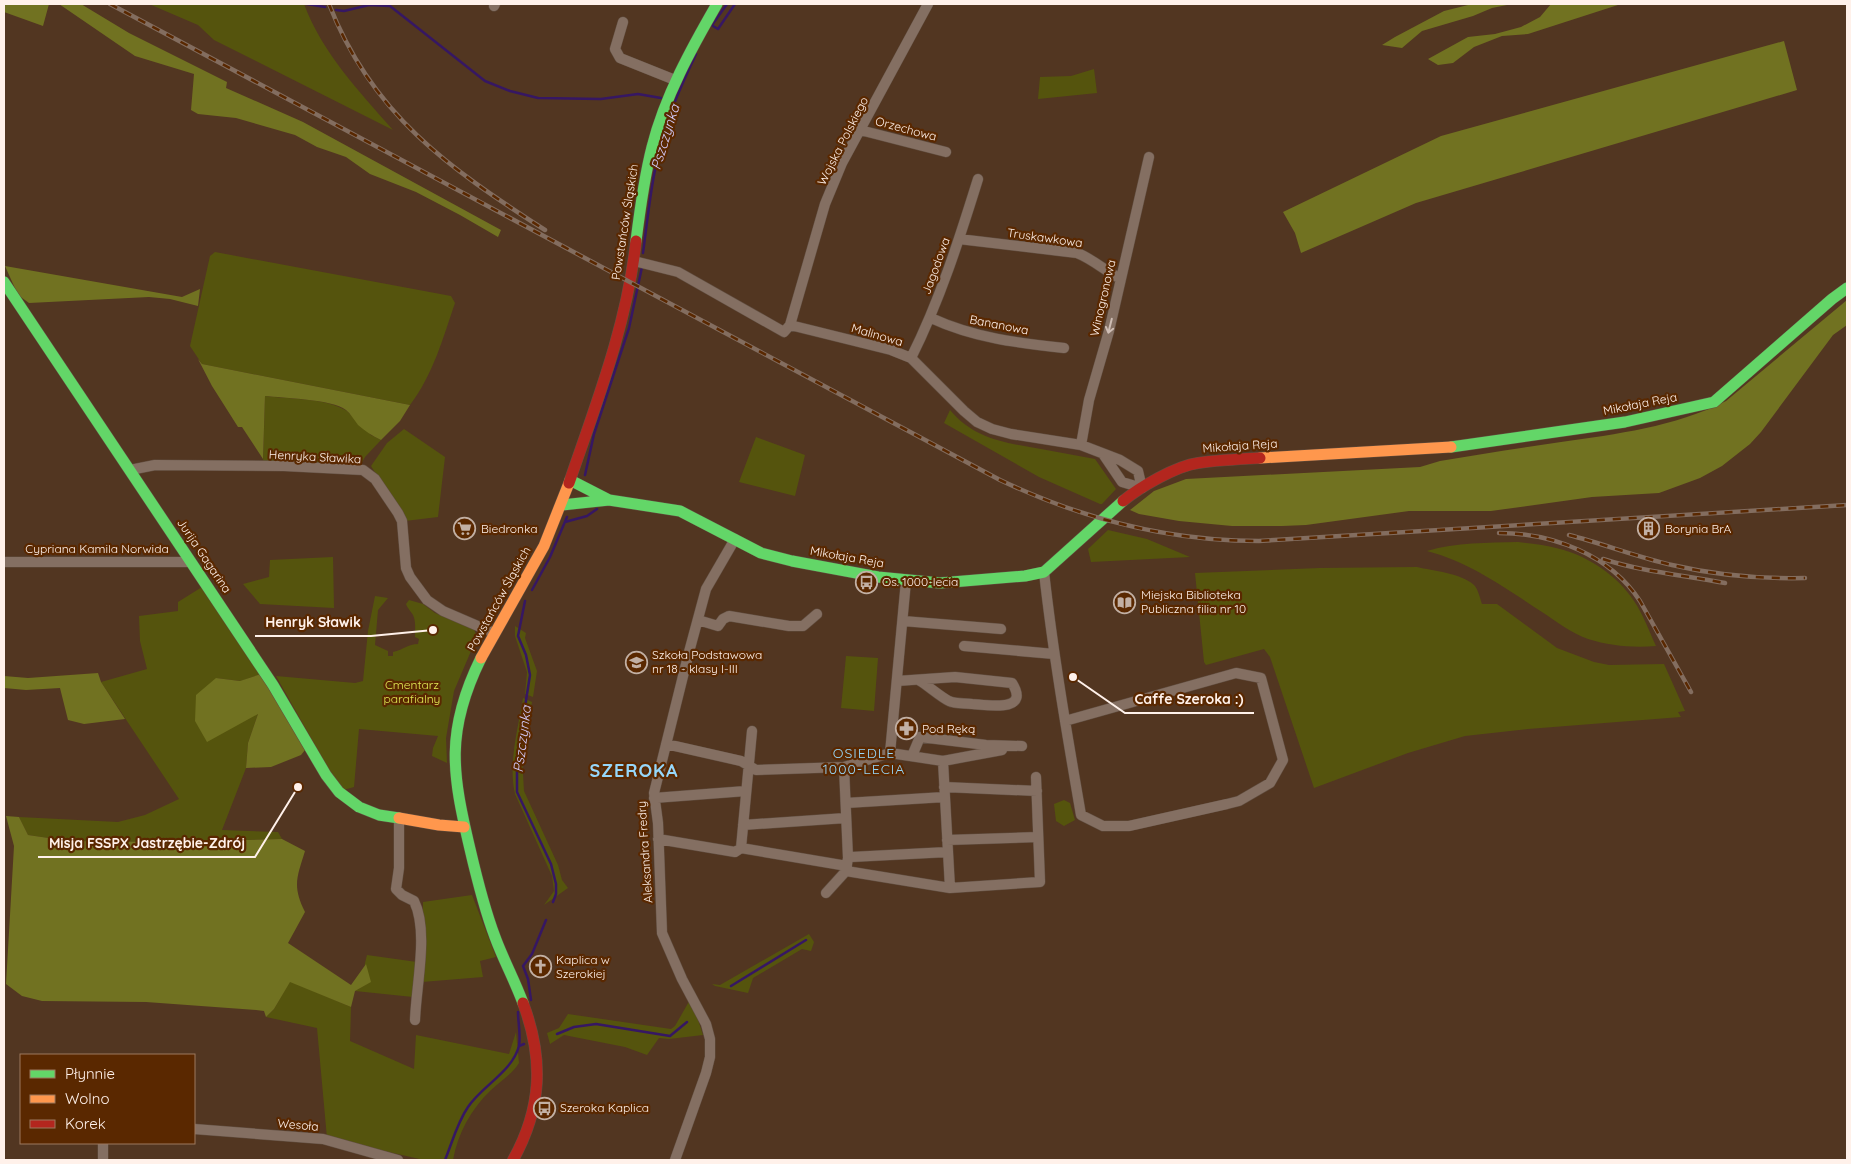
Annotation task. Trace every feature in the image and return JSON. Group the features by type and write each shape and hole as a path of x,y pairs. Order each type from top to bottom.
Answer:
{"street":[{"name":"Powstańców Śląskich","path":"514,1160 524,1141 533,1116 536,1100 537,1073 534,1044 521,997 491,927 464,827 455,779 456,736 459,717 472,680 494,633 537,560 562,505 626,305 634,261 646,168 657,128 689,50 717,4"},
{"name":"Wojska Polskiego","path":"790,325 825,204 842,163 928,4"},
{"path":"624,22 615,49 620,58 676,80"},
{"name":"Orzechowa","path":"860,130 946,152"},
{"name":"Winogronowa","path":"1081,445 1089,400 1121,279 1149,156"},
{"name":"Jagodowa","path":"911,358 931,318 978,178"},
{"name":"Truskawkowa","path":"959,239 1077,253 1090,258 1105,270 1121,279"},
{"name":"Malinowa","path":"634,261 678,272 784,332 790,325 891,350 911,358 964,411 982,424 1011,434 1081,445 1120,460 1138,471"},
{"name":"Jurija Gagarina","path":"4,282 273,685 333,785 344,798 358,807 379,815 439,825 464,827"},
{"name":"Mikołaja Reja","path":"562,505 609,500 680,511 722,531 761,553 792,561 906,581 940,582 1025,576 1044,572 1122,501 1167,474 1196,464 1447,448 1625,422 1714,402 1728,392 1832,299 1847,288"},
{"name":"Bananowa","path":"931,318 960,330 988,338 1064,348"},
{"path":"1103,454 1122,482 1124,492 1122,501"},
{"name":"Henryka Sławika","path":"130,470 155,465 284,466 363,470 375,480 402,521 406,568 410,577 427,600 443,611 494,633"},
{"path":"1122,482 1142,488 1138,471 1167,474"},
{"name":"Mikołaja Reja","path":"570,480 609,500"},
{"name":"Aleksandra Fredry","path":"675,1160 706,1073 710,1057 710,1040 706,1024 682,979 662,934 654,793 706,589 735,539"},
{"name":"Cypriana Kamila Norwida","path":"4,562 190,562"},
{"path":"1044,572 1064,721 1081,815 1103,826 1129,826 1239,801 1270,783 1283,760 1261,678 1236,673 1064,721"},
{"path":"890,753 906,581"},
{"path":"698,620 718,626 723,619 729,616 789,626 803,626 817,614"},
{"path":"902,621 1001,629"},
{"path":"964,646 1054,654"},
{"path":"897,682 955,677 1012,683 1015,689 1015,699 1008,706 998,707 949,701 920,681"},
{"path":"741,848 752,731"},
{"path":"666,744 741,761 756,770 844,767 890,753 943,761 1022,746 986,745 920,738 912,756"},
{"path":"943,761 950,888"},
{"path":"844,767 847,865"},
{"path":"658,839 735,852 741,848 847,865 950,888 1040,882 1036,777"},
{"path":"654,798 746,791"},
{"path":"846,803 944,792 1037,791"},
{"path":"743,825 846,818"},
{"path":"399,819 399,868 396,889 402,895 414,901 420,919 420,962 415,1020"},
{"path":"947,840 1038,837"},
{"path":"826,893 851,857 948,852"},
{"name":"Wesoła","path":"195,1129 322,1139 398,1160"},
{"path":"103,1160 104,1144"}],"green space":[{"path":"149,4 304,4 321,39 342,71 393,130 214,40 198,25"},
{"path":"1094,69 1097,93 1038,99 1040,77 1071,76"},
{"path":"215,252 451,296 455,303 437,356 425,381 410,405 202,364 190,346 210,256"},
{"path":"265,396 318,401 338,407 347,411 371,435 381,440 365,457 360,466 263,463"},
{"path":"950,410 969,427 991,438 1003,442 1095,459 1116,489 1100,504 1039,477 944,423"},
{"path":"404,429 445,457 438,517 405,521 371,466 387,443"},
{"path":"756,437 805,455 795,496 739,482"},
{"path":"1108,530 1147,539 1190,557 1091,562 1088,549"},
{"path":"1518,542 1549,546 1571,552 1602,568 1620,583 1634,601 1656,646 1631,647 1588,639 1564,627 1473,569 1427,551 1461,544"},
{"path":"333,557 334,608 260,604 243,584 269,577 270,560"},
{"path":"1417,567 1447,573 1468,581 1477,589 1482,604 1497,604 1557,648 1594,662 1609,665 1664,664 1685,711 1678,712 1681,717 1465,736 1408,753 1314,788 1270,657 1264,649 1206,665 1204,662 1195,573 1320,568"},
{"path":"202,587 261,674 241,681 216,678 258,714 248,743 246,768 222,830 278,832 282,839 170,842 69,841 28,835 19,817 118,822 145,815 179,799 101,682 147,669 140,641 139,616 178,611 178,602"},
{"name":"Cmentarz parafialny","path":"375,596 388,598 378,610 375,645 388,651 388,656 393,656 393,652 418,644 419,639 415,637 414,617 406,604 409,600 423,604 435,613 474,629 477,637 454,691 446,738 447,763 432,756 438,736 359,729 354,787 343,790 334,779 276,676 355,683 363,681 368,631"},
{"path":"515,626 526,633 525,638 537,671 533,697 525,694 527,672 515,636"},
{"path":"846,656 878,658 874,711 841,708"},
{"path":"523,698 532,702 522,757 524,791 558,865 562,880 568,888 544,905 554,891 552,876 515,794 513,782 514,746"},
{"path":"1064,800 1070,803 1075,820 1064,826 1056,821 1054,804"},
{"path":"472,895 496,957 480,961 483,977 422,982 423,902"},
{"path":"809,934 814,942 811,951 802,949 753,978 748,993 712,984 720,985"},
{"path":"367,955 417,962 413,997 355,991 370,982 365,964 364,967"},
{"path":"290,981 351,1007 350,1041 414,1069 416,1035 509,1054 516,1032 519,1063 477,1105 466,1122 458,1140 453,1160 424,1160 327,1138 317,1028 266,1017 274,1009"},
{"path":"691,998 703,1035 669,1039 659,1038 647,1055 625,1047 564,1035 550,1044 547,1033 559,1028 568,1014 671,1029 675,1026"}],"shaded area":[{"path":"4,4 49,4 43,26 4,12"},
{"path":"59,4 81,4 129,33 227,82 226,88 303,122 501,230 498,237 416,192 370,174 346,157 317,147 295,135 236,118 198,114 191,110 194,74 135,56"},
{"path":"1472,4 1512,4 1492,8 1473,16 1422,31 1402,48 1382,45 1444,11"},
{"path":"1551,4 1621,4 1528,34 1502,36 1474,47 1453,63 1438,65 1428,59 1468,37 1495,34 1521,27 1540,17"},
{"path":"1784,41 1797,90 1416,203 1301,253 1295,233 1283,212 1441,136"},
{"path":"5,266 182,297 200,289 198,306 170,299 149,297 29,303 18,295"},
{"path":"1847,300 1847,325 1833,335 1750,444 1722,466 1700,478 1659,493 1592,497 1491,511 1409,511 1306,525 1282,526 1232,526 1179,521 1139,514 1130,510 1154,491 1186,479 1420,467 1440,461 1624,432 1666,423 1706,410 1726,401"},
{"path":"198,359 202,364 410,405 400,421 381,440 358,425 346,410 339,406 319,401 265,396 263,459 242,427 238,427 212,386"},
{"path":"98,673 101,682 125,719 84,724 68,720 60,688 26,690 4,688 4,676 28,678"},
{"path":"261,674 305,750 301,755 271,767 246,768 248,743 258,714 207,742 195,721 196,695 216,678 240,681"},
{"path":"6,816 19,817 28,835 69,841 170,842 282,839 305,851 297,888 305,912 288,943 351,985 366,964 371,982 355,991 351,1007 290,982 274,1009 266,1017 264,1011 256,1010 146,1002 42,1001 22,996 6,984 14,846"}],"waterway":[{"path":"307,4 325,7"},
{"name":"Pszczynka","path":"712,25 727,4"},
{"path":"713,26 718,29 735,4"},
{"path":"336,10 344,11 369,5 390,6 485,81 510,91 538,98 601,99 638,94 661,98"},
{"name":"Pszczynka","path":"643,253 652,186 663,137 674,104 696,54"},
{"name":"Pszczynka","path":"585,475 594,434 629,328 642,267"},
{"path":"565,522 587,516 597,509"},
{"name":"Pszczynka","path":"532,590 550,557 567,517"},
{"name":"Pszczynka","path":"525,601 518,636 526,655 530,675 517,758 517,792 551,864 556,884 556,894 553,902"},
{"name":"Pszczynka","path":"531,1000 528,979 523,966 532,954 546,920"},
{"path":"731,986 806,940"},
{"name":"Pszczynka","path":"445,1160 464,1113 474,1099 510,1064 515,1055 520,1042 518,1012"},
{"path":"557,1034 574,1027 596,1024 670,1036 687,1022"},
{"name":"Pszczynka","path":"519,1046 524,1044"}],"railway":[{"path":"110,4 1000,480 1062,506 1094,516 1159,532 1225,540 1259,541 1847,505"},
{"path":"329,4 347,43 367,77 391,108 446,161 545,230"},
{"path":"1499,533 1540,537 1559,542 1596,559 1613,571 1628,585 1640,601 1691,692"},
{"path":"1569,535 1646,558 1688,568 1738,576 1805,578"},
{"path":"1603,559 1648,570 1725,583"}],"traffic: fast":[{"path":"636,241 647,170 657,128 671,91 717,4"},
{"path":"4,282 273,685 326,775 339,792 359,807 379,815 399,818"},
{"path":"1451,447 1625,422 1714,402 1847,288"},
{"path":"570,480 609,500"},
{"path":"562,505 609,500 680,511 761,553 792,561 878,577 940,583 1025,576 1044,572 1123,501"},
{"path":"481,658 469,684 457,730 456,774 464,822 484,904 498,945 523,1003"}],"traffic: slow":[{"path":"1260,458 1451,447"},
{"path":"481,658 544,546 569,483"},
{"path":"399,818 464,827"}],"traffic: jam":[{"path":"569,483 600,394 618,334 626,303 636,241"},
{"path":"1123,501 1159,478 1179,468 1213,461 1260,458"},
{"path":"513,1160 523,1141 530,1121 537,1083 534,1044 523,1003"}],"place":[{"name":"Biedronka","path":"465,529"},
{"name":"Borynia BrA","path":"1649,529"},
{"name":"Os. 1000-lecia","path":"866,582"},
{"name":"Miejska Biblioteka Publiczna filia nr 10","path":"1125,602"},
{"name":"Henryk Sławik","path":"433,630"},
{"name":"Szkoła Podstawowa nr 18 - klasy I-III","path":"636,662"},
{"name":"Caffe Szeroka :)","path":"1073,677"},
{"name":"Pod Ręką","path":"906,729"},
{"name":"Misja FSSPX Jastrzębie-Zdrój","path":"298,787"},
{"name":"Kaplica w Szerokiej","path":"540,967"},
{"name":"Szeroka Kaplica","path":"544,1108"}],"district":[{"name":"OSIEDLE 1000-LECIA","path":"864,762"},
{"name":"SZEROKA","path":"634,771"}]}
